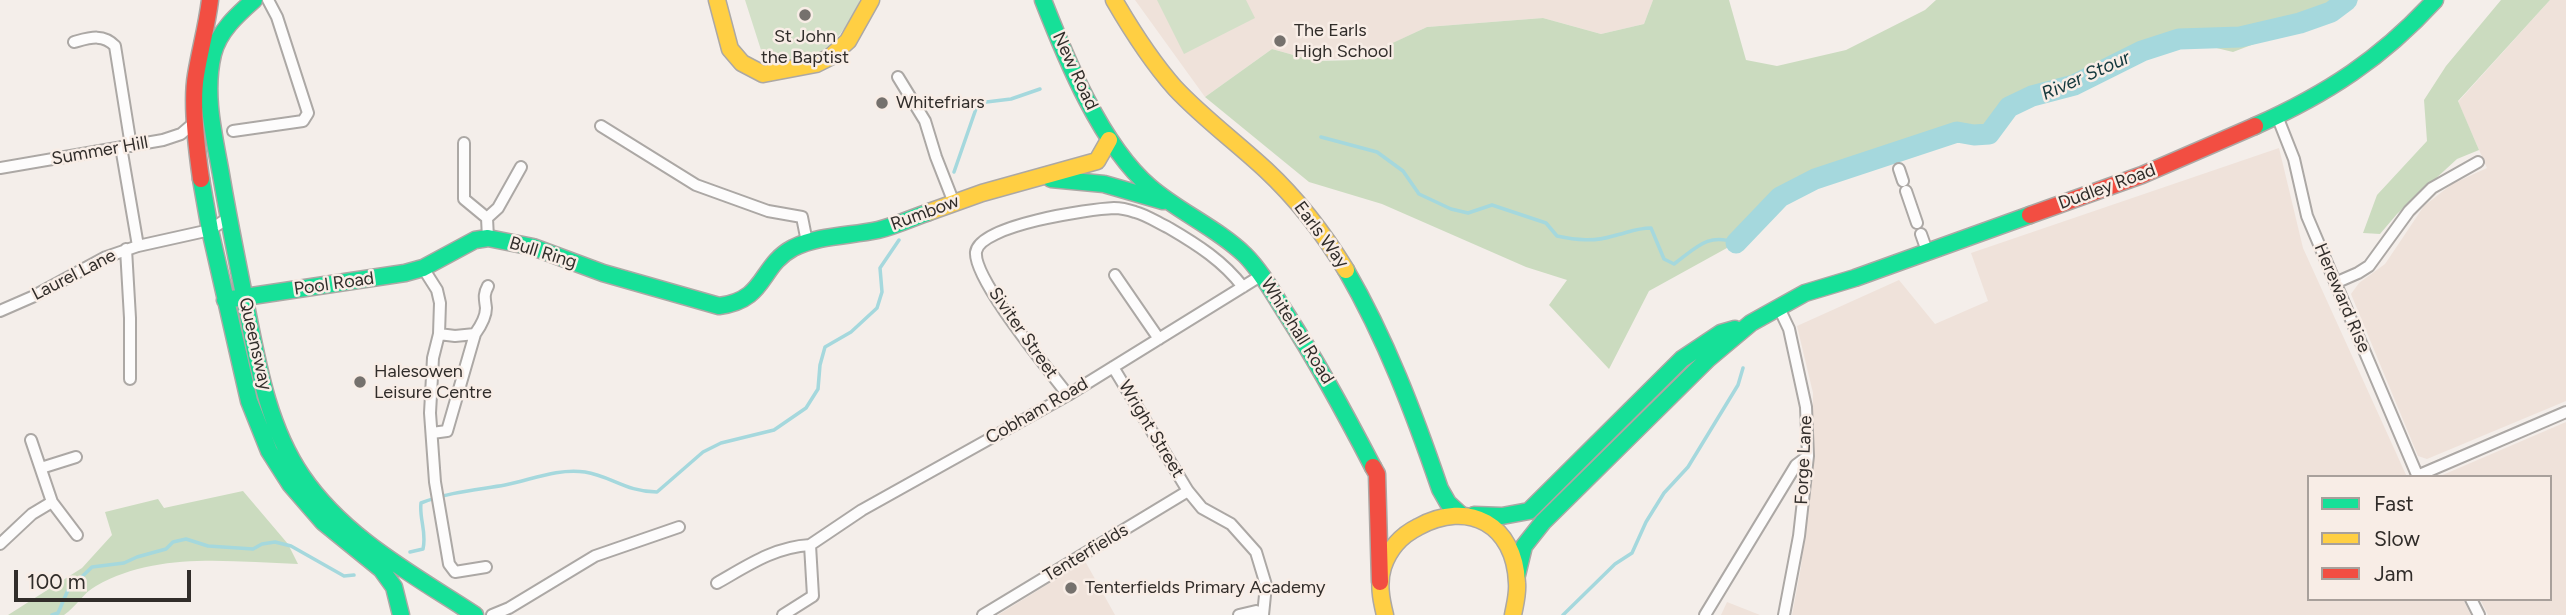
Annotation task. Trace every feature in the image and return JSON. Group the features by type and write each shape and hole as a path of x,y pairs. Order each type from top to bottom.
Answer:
{"main road":[{"name":"Queensway","path":"210,0 206,35 195,78 195,122 210,230 249,401 269,451 290,484 323,522 381,569 394,587 401,615"},
{"name":"Queensway","path":"254,0 222,33 213,52 209,81 213,129 228,218 255,354 275,422 284,445 303,476 331,513 359,536 475,615"},
{"path":"717,0 730,49 742,63 763,74 816,64 830,57 848,41 871,0"},
{"name":"New Road","path":"1043,0 1060,43 1109,140"},
{"name":"Earls Way","path":"1114,0 1142,47 1165,77 1186,99 1258,161 1318,228 1348,271 1383,338 1407,394 1440,489 1448,503 1465,515 1489,525 1500,536 1513,557 1517,576"},
{"name":"Dudley Road","path":"1751,323 1805,293 1855,278 2142,175 2277,116 2352,74 2405,33 2435,0"},
{"name":"Rumbow","path":"625,280 719,306 734,304 758,288 778,259 790,249 807,242 877,230 1022,180 1041,178 1097,161 1109,140"},
{"name":"Whitehall Road","path":"1109,140 1132,170 1168,202 1244,254 1262,275 1315,358 1371,460 1378,484 1380,582 1385,615"},
{"name":"Rumbow","path":"1041,178 1104,184 1168,202"},
{"name":"Bull Ring","path":"423,268 463,245 488,238 533,247 625,280"},
{"name":"Pool Road","path":"225,300 358,282 423,268"},
{"path":"1380,582 1389,554 1402,536 1424,523 1465,515 1502,516 1529,510 1682,359 1721,333 1751,323"},
{"path":"1513,615 1518,588 1519,556 1527,540 1708,359 1751,323"}],"street":[{"path":"233,131 303,121 308,113 277,17 268,0"},
{"path":"277,0 277,17"},
{"path":"74,42 94,37 109,40 115,46 126,146 132,247 130,379"},
{"path":"898,77 925,121 936,158 954,202"},
{"name":"Hereward Rise","path":"2277,116 2292,151 2307,216 2418,475"},
{"name":"Summer Hill","path":"0,168 163,140 181,134 195,122"},
{"path":"601,126 696,185 768,211 802,218 807,242"},
{"path":"464,143 464,198 487,218 488,238"},
{"path":"2335,283 2369,266 2409,211 2432,188 2478,162"},
{"path":"487,218 498,208 522,167"},
{"path":"1899,169 1927,251"},
{"name":"Siviter Street","path":"1068,394 1020,332 981,269 976,251 980,242 996,232 1069,214 1115,208 1137,212 1200,246 1230,270 1243,287"},
{"name":"Laurel Lane","path":"0,311 106,257 132,247 210,230 228,218"},
{"path":"423,268 438,289 441,314 433,358 430,413 435,482 449,564 455,572 486,567"},
{"path":"1115,275 1159,339"},
{"name":"Cobham Road","path":"810,545 862,510 1068,394 1262,275"},
{"path":"432,433 447,431 475,334 482,325 486,311 484,293 488,286"},
{"name":"Forge Lane","path":"1779,308 1789,329 1807,407 1808,456 1799,536 1784,615"},
{"path":"439,334 455,337 475,334"},
{"name":"Wright Street","path":"1113,367 1188,491 1202,508 1231,524 1256,552 1266,585 1263,615"},
{"path":"2420,475 2566,412"},
{"path":"31,440 52,502 77,535"},
{"path":"1705,615 1796,465 1808,456"},
{"path":"41,468 76,457"},
{"name":"Tenterfields","path":"983,615 1188,491"},
{"path":"0,544 33,514 52,502"},
{"path":"492,615 509,608 596,555 679,527"},
{"path":"717,583 775,551 791,546 810,545 813,596 783,615"},
{"path":"1239,615 1256,611 1263,615"}],"shaded area":[{"name":"The Earls High School","path":"1135,0 1653,0 1644,24 1601,34 1543,18 1427,27 1364,57 1315,61 1272,49 1205,97"},
{"path":"2550,0 2566,0 2566,401 2427,459 2418,456 2351,294 2359,283 2385,264 2424,206 2452,184 2487,168 2458,102"},
{"path":"2279,148 2303,248 2406,475 2307,475 2307,601 2464,601 2471,615 1792,615 1801,567 1812,461 1813,393 1797,326 1899,280 1935,324 1988,301 1971,253"},
{"path":"2566,422 2566,615 2488,615 2481,601 2552,601 2552,475 2443,475"},
{"name":"Tenterfields Primary Academy","path":"1085,561 1115,615 998,615"},
{"path":"1727,602 1760,615 1721,615"}],"green space":[{"path":"745,0 860,0 845,28 825,48 801,60 769,64 761,50"},
{"path":"1157,0 1246,0 1255,18 1184,54"},
{"path":"1653,0 1729,0 1746,60 1777,66 1846,50 1925,10 1936,0 2358,0 2351,7 2233,52 2179,39 2142,51 2074,85 2032,96 2009,107 2009,120 2000,134 1954,139 1876,165 1815,179 1780,197 1736,243 1649,291 1609,369 1549,305 1567,280 1526,267 1382,204 1309,182 1205,97 1272,49 1315,61 1356,60 1427,27 1543,18 1601,34 1644,24"},
{"path":"2501,0 2550,0 2458,101 2479,150 2457,159 2397,214 2380,234 2363,233 2377,195 2427,141 2424,100 2446,66"},
{"path":"243,491 288,544 298,564 221,561 169,563 119,575 96,586 64,615 8,615 82,568 112,535 105,512 158,499 164,508"}],"waterway":[{"name":"River Stour","path":"1736,243 1780,197 1815,179 1957,132 1989,134 2009,107 2032,96 2074,85 2142,51 2179,39 2240,37 2300,23 2331,12 2347,0"},
{"path":"954,172 978,103 1011,99 1040,89"},
{"path":"1321,137 1377,152 1403,171 1419,194 1451,209 1468,213 1492,205 1546,223 1557,236 1578,239 1606,238 1651,228 1664,259 1674,264 1703,243 1718,239 1736,243"},
{"path":"410,552 423,549 421,503 431,499 575,471 594,474 636,489 657,492 703,452 721,443 774,430 806,408 818,389 825,347 851,332 877,308 882,292 880,268 899,240"},
{"path":"1563,615 1615,564 1632,553 1646,522 1664,493 1688,467 1738,385 1743,368"},
{"path":"52,615 58,613 68,590 92,567 124,563 166,549 173,542 186,539 208,546 253,549 275,542 291,546 344,576 354,575"}],"traffic: fast":[{"path":"254,0 229,24 220,38 213,54 209,86 211,117 230,225 259,369 272,414 302,476 338,518 381,554 475,615"},
{"path":"1043,0 1074,74 1116,148 1150,187 1234,245 1257,269 1310,353 1373,467"},
{"path":"2255,126 2306,101 2352,73 2395,40 2435,0"},
{"path":"201,179 249,401 269,451 290,484 323,522 381,569 394,587 401,615"},
{"path":"1051,179 1104,184 1163,201"},
{"path":"225,300 405,273 423,268 475,240 488,238 533,247 603,273 719,306 735,303 755,290 782,255 793,248 824,238 884,228 929,212"},
{"path":"1517,575 1524,546 1543,522 1708,359 1751,323 1805,293 1855,278 2030,215"},
{"path":"1346,270 1398,377 1440,489 1448,503 1460,514"},
{"path":"1474,515 1502,516 1529,511 1682,359 1721,333 1735,329"}],"traffic: slow":[{"path":"717,0 730,49 742,63 763,74 816,64 830,57 848,41 871,0"},
{"path":"1114,0 1142,45 1175,88 1288,193 1319,230 1346,270"},
{"path":"929,212 982,193 1097,161 1109,140"},
{"path":"1385,615 1381,579 1383,567 1392,549 1401,538 1418,527 1437,519 1455,516 1471,517 1486,523 1498,532 1508,546 1517,583 1513,615"}],"traffic: jam":[{"path":"201,179 194,99 210,0"},
{"path":"2030,215 2142,175 2255,126"},
{"path":"1373,467 1377,474 1380,582"}],"place":[{"name":"St John the Baptist","path":"805,15"},
{"name":"The Earls High School","path":"1280,41"},
{"name":"Whitefriars","path":"882,103"},
{"name":"Halesowen Leisure Centre","path":"360,382"},
{"name":"Tenterfields Primary Academy","path":"1071,588"}]}
